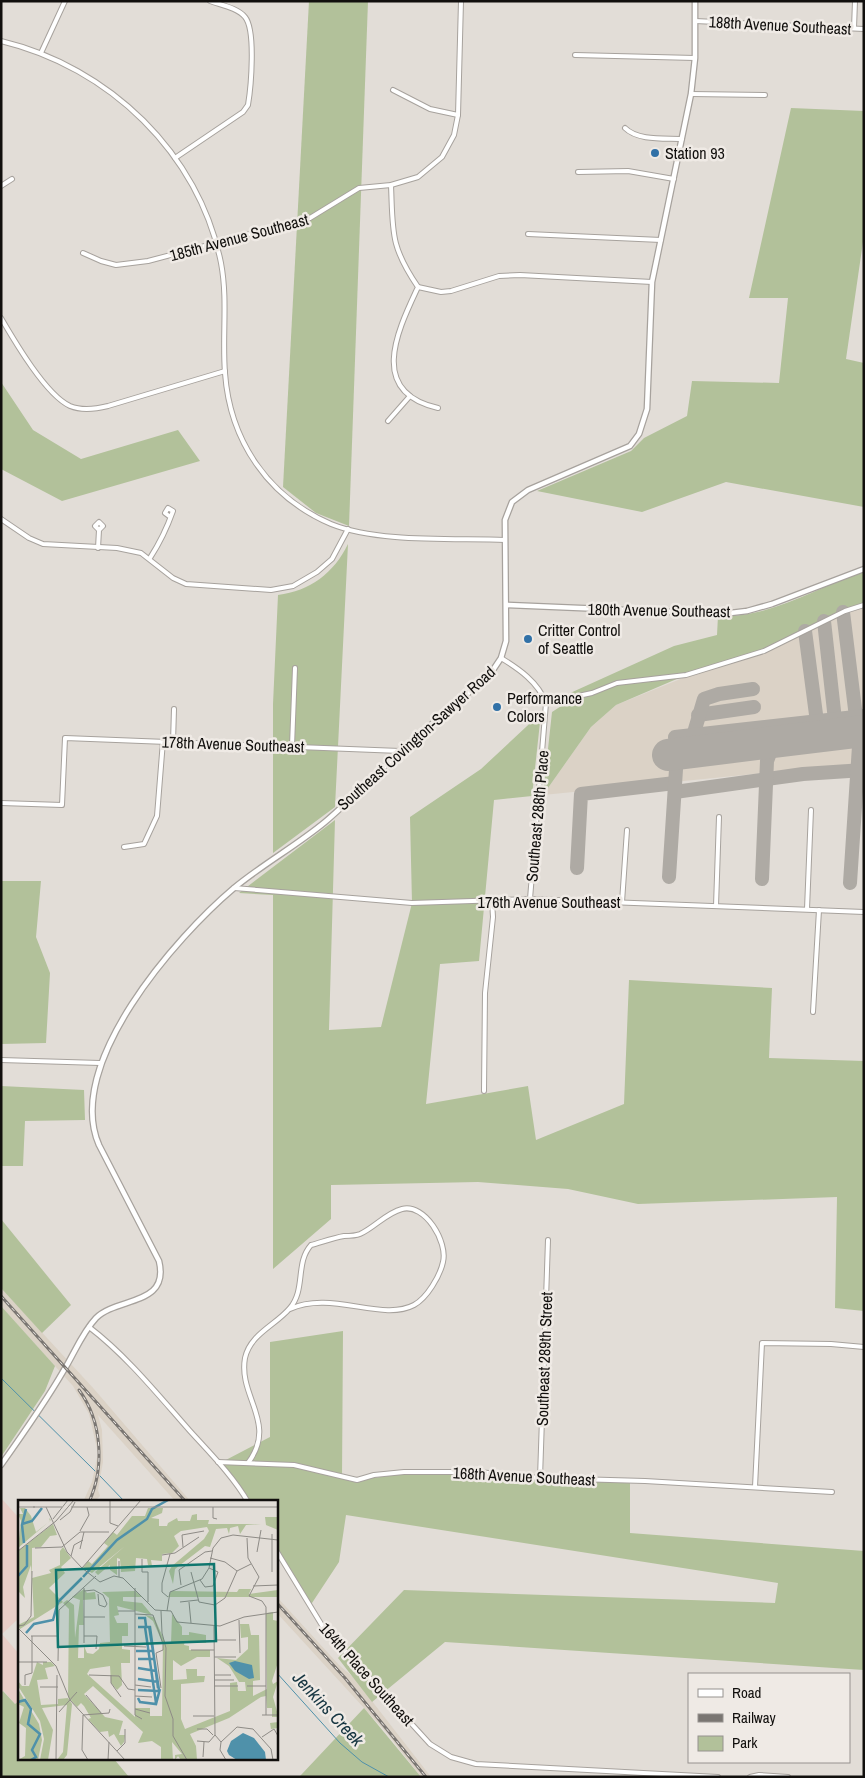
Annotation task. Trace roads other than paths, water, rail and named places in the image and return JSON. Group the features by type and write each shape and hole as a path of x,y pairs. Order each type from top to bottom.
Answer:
{"street":[{"path":"41,53 64,1"},
{"path":"175,158 246,110 249,97 251,36 249,22 243,15 210,1"},
{"name":"185th Avenue Southeast","path":"83,252 101,261 125,264 148,261 310,218 359,188 391,185 418,177 442,157 454,136 458,115 461,1"},
{"name":"Southeast Covington-Sawyer Road","path":"89,1327 104,1312 139,1300 154,1289 159,1280 160,1268 95,1137 91,1108 100,1063 121,1022 159,968 195,925 234,888 324,822 400,751 491,673 501,658 506,641 506,512 516,498 528,490 630,446 639,434 646,409 652,282 691,94 695,58 695,1"},
{"path":"854,28 855,1"},
{"name":"188th Avenue Southeast","path":"695,21 864,29"},
{"path":"1,41 41,53 93,79 122,101 156,133 191,182 216,242 223,278 226,307 225,371 233,419 240,439 262,473 289,500 317,517 348,529 391,536 505,540"},
{"path":"575,55 695,58"},
{"path":"393,90 430,109 458,115"},
{"path":"691,94 765,95"},
{"path":"625,128 631,134 638,136 683,139"},
{"path":"578,172 628,171 674,179"},
{"path":"1,186 12,179"},
{"path":"391,185 396,251 402,264 418,287 441,292 451,291 499,276 520,275 652,282"},
{"path":"528,234 661,240"},
{"path":"418,287 398,332 394,350 399,381 410,396 423,404 438,408"},
{"path":"1,318 47,386 62,402 76,408 95,409 225,371"},
{"path":"388,421 410,396"},
{"path":"150,558 168,529 170,516"},
{"path":"1,520 29,538 43,544 133,551 150,558 173,578 186,584 271,590 282,589 309,578 327,563 343,541 348,529"},
{"path":"98,548 99,530"},
{"name":"180th Avenue Southeast","path":"507,605 730,613 747,611 772,604 864,569"},
{"path":"501,658 528,678 540,691 546,702 592,693 617,683 686,675 764,650 845,611 864,605"},
{"path":"292,746 295,668"},
{"name":"Southeast 288th Place","path":"530,899 546,702"},
{"path":"173,742 174,709"},
{"name":"178th Avenue Southeast","path":"1,803 62,805 65,738 400,751"},
{"path":"124,847 144,844 157,816 163,741"},
{"path":"807,909 811,810"},
{"path":"716,906 720,817"},
{"path":"622,902 627,830"},
{"name":"176th Avenue Southeast","path":"234,888 412,903 530,899 864,912"},
{"path":"484,1091 484,993 493,917 492,901"},
{"path":"813,1012 819,910"},
{"path":"1,1060 100,1063"},
{"path":"248,1463 257,1451 261,1434 244,1368 247,1350 253,1342 290,1309 301,1285 302,1258 311,1244 359,1235 375,1223 402,1209 412,1209 430,1221 441,1240 444,1256 440,1274 423,1298 412,1307 380,1310 339,1302 306,1304 290,1309"},
{"name":"Southeast 289th Street","path":"540,1478 548,1240"},
{"path":"1,1465 32,1421 89,1327 109,1344 218,1462 246,1500"},
{"path":"755,1487 762,1343 864,1346"},
{"name":"168th Avenue Southeast","path":"218,1462 294,1465 358,1480 381,1473 478,1472 540,1478 645,1481 832,1492"},
{"name":"164th Place Southeast","path":"278,1553 323,1627 430,1744 451,1757 476,1764 718,1777"},
{"path":"750,1777 759,1775 788,1777"}],"waterway":[{"name":"Jenkins Creek","path":"1,1378 95,1471"},
{"name":"Jenkins Creek","path":"100,1476 123,1500"},
{"name":"Jenkins Creek","path":"278,1674 340,1743 362,1762 389,1777"}],"railway":[{"path":"1,1296 184,1500"},
{"path":"79,1390 93,1416 99,1444 97,1474 90,1500"},
{"path":"278,1604 345,1678 426,1777"}],"place":[{"name":"Station 93","path":"655,153"},
{"name":"Critter Control of Seattle","path":"528,639"},
{"name":"Performance Colors","path":"497,707"}]}
